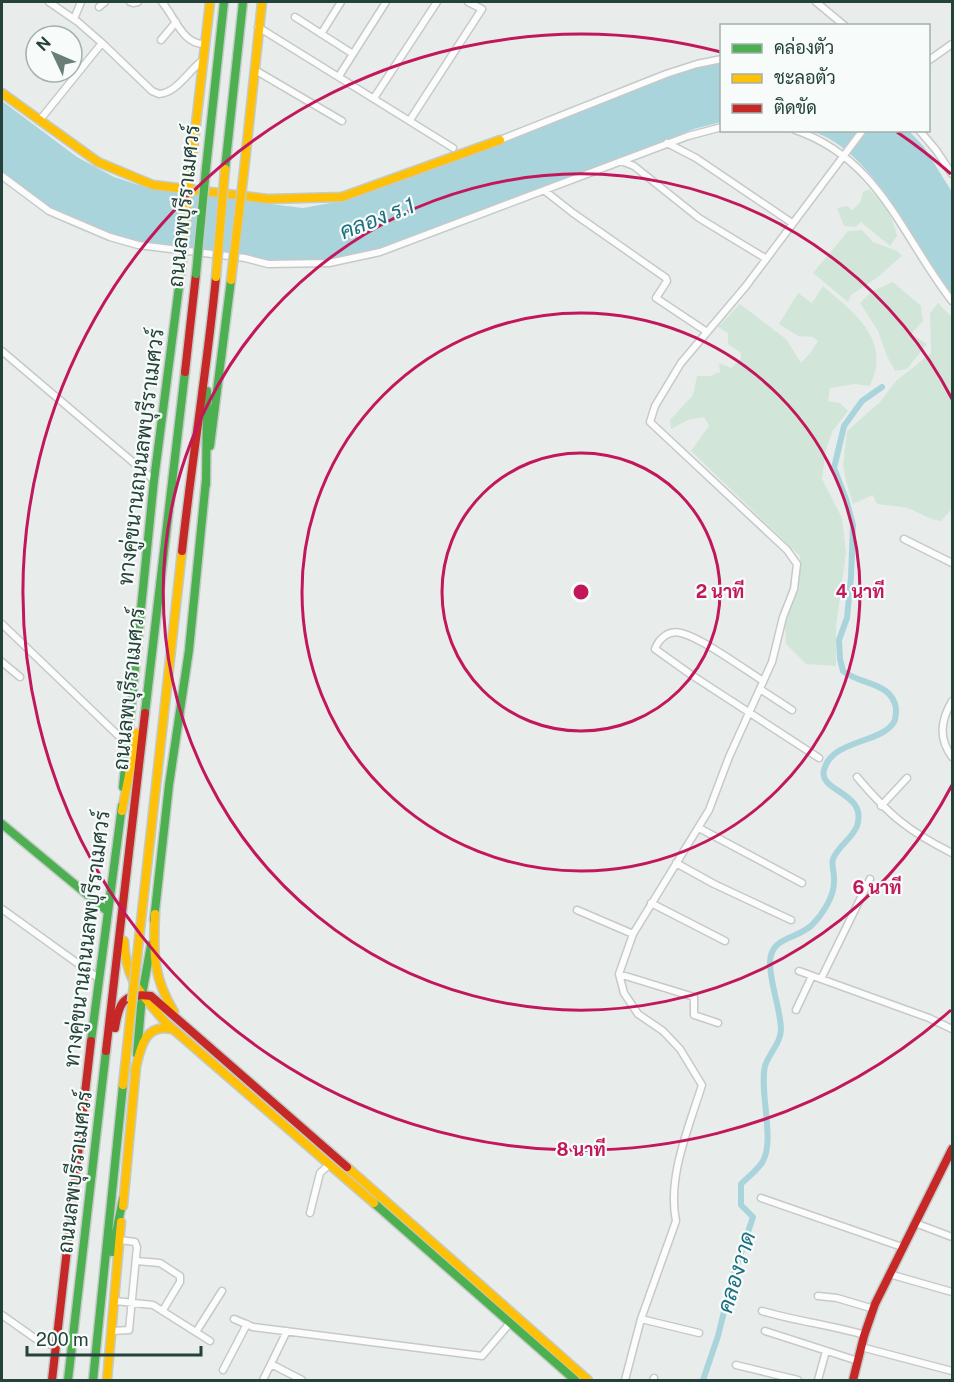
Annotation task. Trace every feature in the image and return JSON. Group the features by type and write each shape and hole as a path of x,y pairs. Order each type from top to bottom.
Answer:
{"main road":[{"name":"ทางคู่ขนานถนนลพบุรีราเมศวร์","path":"52,1380 98,978 122,811 126,743 154,480 181,271 210,2"},
{"name":"ถนนลพบุรีราเมศวร์","path":"68,1380 196,274 224,2"},
{"name":"ถนนลพบุรีราเมศวร์","path":"93,1380 192,456 208,359 243,2"},
{"path":"107,1380 142,995 155,914 169,785 189,650 262,2"},
{"path":"2,93 98,162 153,185 268,199 342,197 500,140"},
{"path":"206,485 208,359"},
{"path":"174,454 192,456"},
{"path":"122,811 149,671"},
{"path":"2,824 107,911"},
{"path":"155,914 153,965 161,993 182,1023"},
{"path":"122,920 128,972 142,995 166,1023 330,1164 574,1380"},
{"path":"102,1097 119,1006 123,1000 131,996 151,996 588,1380"},
{"path":"135,1071 146,1036 157,1027 164,1026 176,1031"},
{"path":"853,1380 865,1335 889,1274 951,1154"},
{"path":"102,1299 123,1199"}],"street":[{"path":"49,2 74,19 152,91 159,94 172,90 193,67 203,60"},
{"path":"74,19 81,2"},
{"path":"99,7 105,2"},
{"path":"130,2 138,2"},
{"path":"162,2 188,38 198,45 206,44"},
{"path":"321,34 341,2"},
{"path":"339,76 386,2"},
{"path":"374,98 437,2"},
{"path":"410,120 482,9 468,2"},
{"path":"816,2 843,24"},
{"path":"295,17 353,54"},
{"path":"161,40 176,22"},
{"path":"258,27 453,148"},
{"path":"39,121 102,43"},
{"path":"930,60 952,44"},
{"path":"500,140 666,74 720,59"},
{"path":"255,70 342,122"},
{"path":"2,176 49,211 110,237 138,245 245,258 268,264 329,263 380,252 667,143 720,128"},
{"path":"800,132 824,142 871,182 887,201 930,272 952,301"},
{"path":"625,1380 640,1319 676,1221 674,1208 677,1171 702,1085 675,1043 663,1031 638,1014 624,993 619,974 633,934 709,810 772,662 783,617 794,589 797,564 787,550 650,422 655,406 681,363 746,286 860,132"},
{"path":"920,132 952,174"},
{"path":"667,143 696,158 792,223"},
{"path":"621,161 634,166 699,218 765,258"},
{"path":"545,191 666,278 668,281 656,298 707,332"},
{"path":"2,351 154,480"},
{"path":"904,539 952,563"},
{"path":"2,624 126,743"},
{"path":"763,681 680,632 667,633 655,648 690,674 819,758"},
{"path":"2,662 20,678"},
{"path":"760,689 792,710"},
{"path":"952,701 942,729 945,745 952,757"},
{"path":"858,777 881,806 903,825 952,853"},
{"path":"881,806 907,778"},
{"path":"699,828 802,883"},
{"path":"676,863 714,884 791,920"},
{"path":"821,979 870,879"},
{"path":"651,903 726,941"},
{"path":"2,909 98,978"},
{"path":"577,910 633,934"},
{"path":"799,970 929,1018 952,1029"},
{"path":"619,974 694,997 694,1015 718,1023"},
{"path":"796,1010 812,976"},
{"path":"310,1213 320,1173 330,1164"},
{"path":"761,1198 902,1247"},
{"path":"915,1223 952,1238"},
{"path":"112,1332 129,1330 136,1261 137,1244 120,1240"},
{"path":"136,1261 160,1263 180,1276 180,1282 163,1310"},
{"path":"889,1274 952,1292"},
{"path":"196,1332 222,1291"},
{"path":"818,1296 837,1298 874,1309"},
{"path":"115,1301 153,1305 210,1341"},
{"path":"762,1311 793,1320 843,1328 865,1335"},
{"path":"2,1315 36,1339 56,1347"},
{"path":"234,1319 247,1324 287,1331 482,1356 510,1323"},
{"path":"640,1319 699,1333"},
{"path":"223,1370 247,1324"},
{"path":"263,1380 287,1331"},
{"path":"765,1331 858,1361"},
{"path":"861,1347 952,1371"},
{"path":"818,1380 826,1351"},
{"path":"271,1364 302,1380"},
{"path":"736,1365 798,1380"}],"green space":[{"path":"869,189 883,205 893,222 897,236 890,246 861,222 855,227 844,226 837,208 847,206 852,210 860,203 863,192"},
{"path":"862,230 873,242 897,251 902,256 878,277 851,295 848,302 813,273 848,231"},
{"path":"893,282 921,306 923,321 911,334 927,344 907,369 895,371 878,331 860,303 872,291"},
{"path":"823,286 861,321 874,343 876,355 876,368 870,386 855,384 830,388 828,401 840,403 848,411 832,432 826,450 822,479 842,518 846,553 836,627 836,666 806,664 786,644 785,623 799,583 800,556 691,451 709,426 704,417 688,420 671,429 670,420 693,395 697,376 710,376 720,372 719,363 731,368 741,359 741,353 728,344 728,333 718,327 740,304 786,339 801,363 818,341 813,337 798,336 779,324 798,293 812,303"},
{"path":"938,303 952,317 952,509 941,521 906,508 876,503 873,495 853,504 843,465 847,431 880,402 896,381 931,353 930,313"}],"water":[{"name":"คลอง ร.1","path":"720,63 720,122 694,129 377,251 328,261 271,262 138,243 111,236 57,212 2,173 2,101 77,157 114,177 154,190 303,208 341,201 684,70"},
{"path":"813,132 910,132 924,147 952,192 952,294 891,201 854,157 833,141"}],"waterway":[{"name":"คลองวาด","path":"703,1380 753,1217 741,1205 741,1184 763,1161 768,1141 764,1088 765,1066 779,1039 781,1029 770,971 771,954 775,947 785,939 806,930 823,911 830,900 833,888 833,859 857,826 856,806 828,783 824,777 824,770 836,753 888,729 896,717 894,700 889,694 843,671 839,640 847,618 853,525 834,468 844,426 862,401 882,387"}],"traffic: fast":[{"path":"206,168 224,2"},
{"path":"225,169 243,2"},
{"path":"196,274 206,168"},
{"path":"123,787 154,480 181,271"},
{"path":"210,446 231,280"},
{"path":"145,713 185,372"},
{"path":"206,485 207,391"},
{"path":"154,920 169,785 189,650 206,480"},
{"path":"91,1041 122,806"},
{"path":"2,824 107,911"},
{"path":"137,1054 142,995 151,945"},
{"path":"68,1380 106,1051"},
{"path":"93,1380 123,1085"},
{"path":"112,1252 123,1199"},
{"path":"374,1203 575,1380"}],"traffic: slow":[{"path":"191,167 210,2"},
{"path":"244,171 262,2"},
{"path":"2,93 98,162 153,185 268,199 342,197 500,140"},
{"path":"181,271 191,167"},
{"path":"216,277 225,169"},
{"path":"231,280 244,171"},
{"path":"136,966 182,551"},
{"path":"122,811 137,733"},
{"path":"155,914 154,941 158,976 174,1012"},
{"path":"124,941 128,967 136,986 166,1023 374,1203"},
{"path":"132,1002 136,966"},
{"path":"123,1085 132,1002"},
{"path":"135,1071 141,1047 149,1034 162,1028 171,1029"},
{"path":"123,1206 136,1067"},
{"path":"347,1167 588,1380"},
{"path":"107,1380 121,1222"}],"traffic: jam":[{"path":"185,372 196,274"},
{"path":"182,551 216,277"},
{"path":"106,1051 145,713"},
{"path":"115,1028 118,1012 124,1001 134,996 151,996 347,1167"},
{"path":"52,1380 91,1041"},
{"path":"853,1380 875,1304 952,1149"}]}
